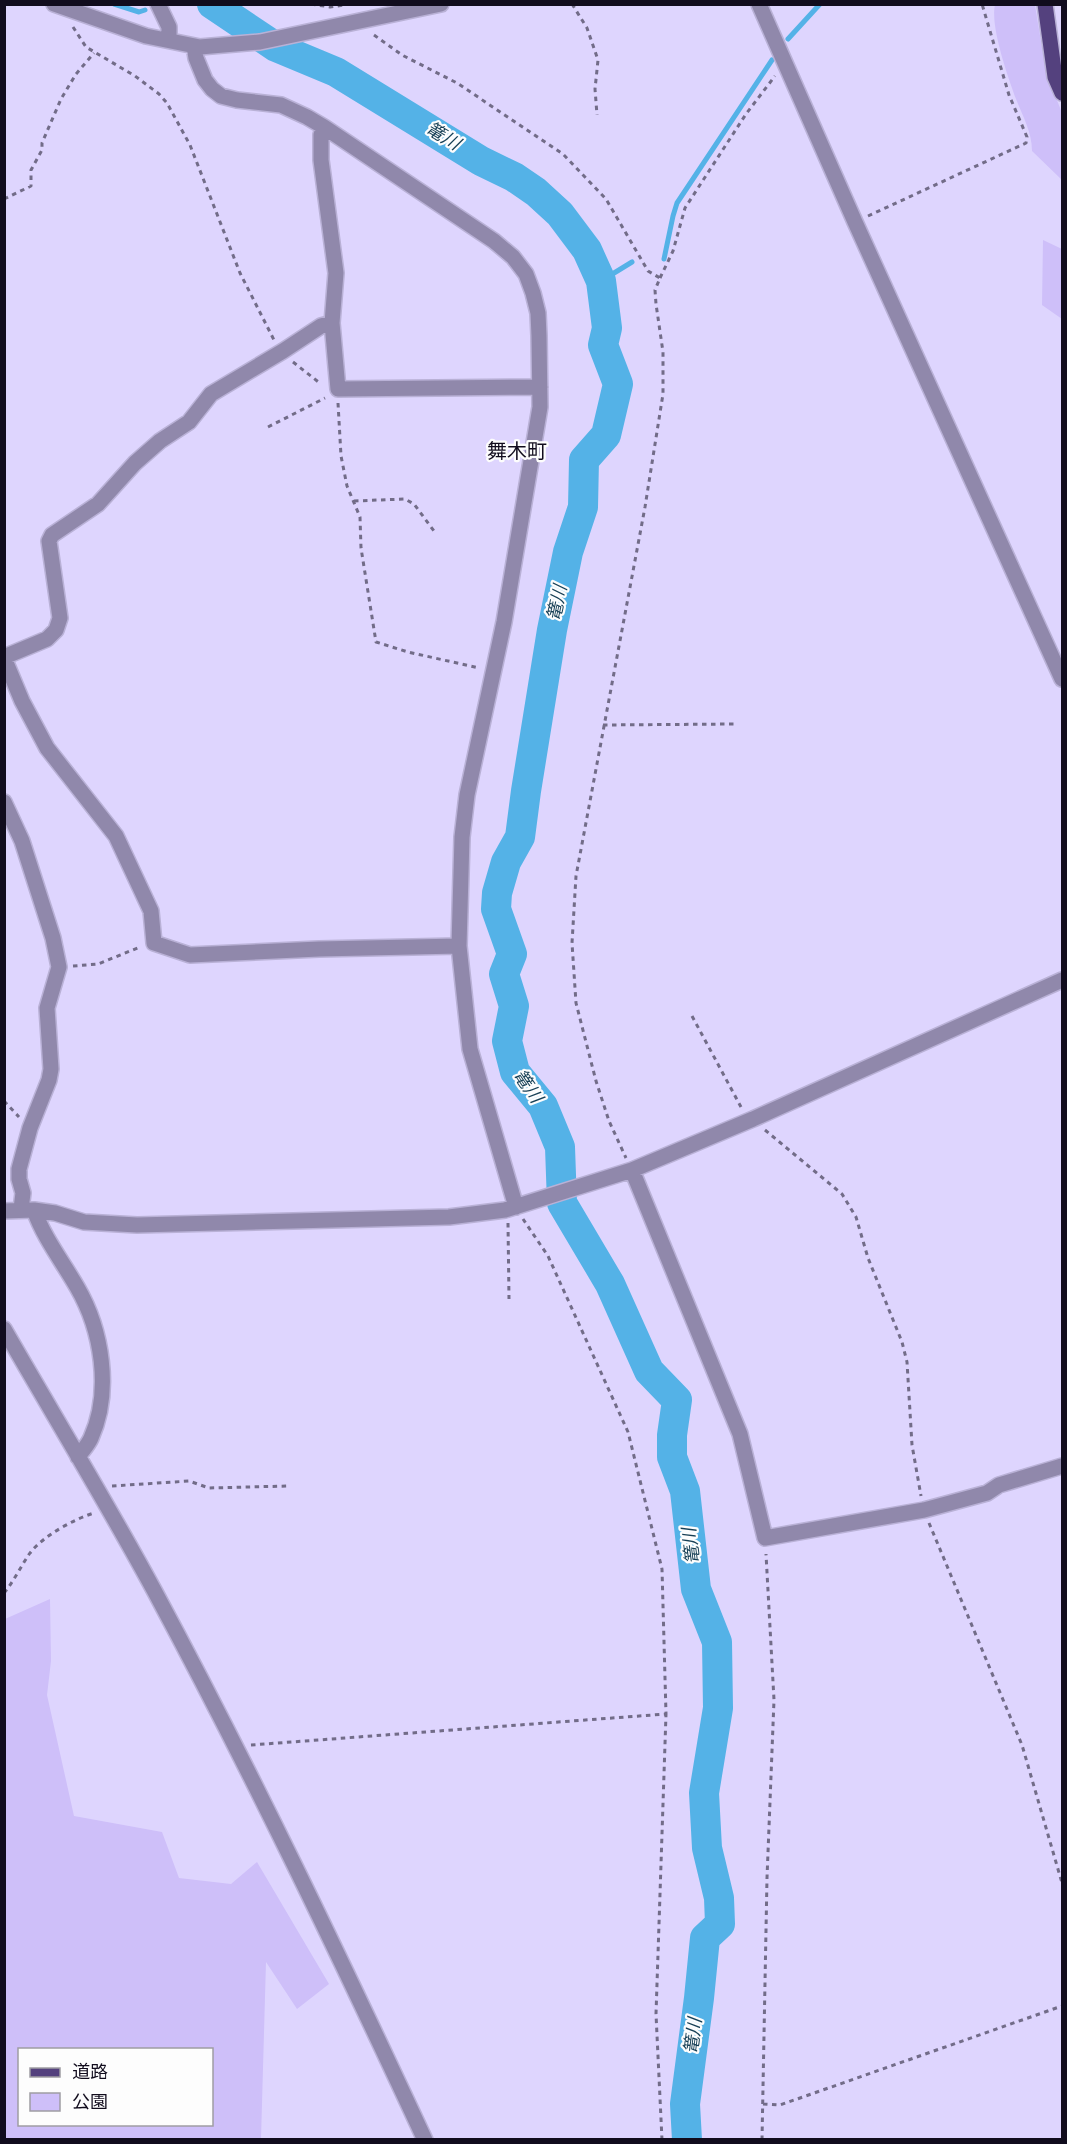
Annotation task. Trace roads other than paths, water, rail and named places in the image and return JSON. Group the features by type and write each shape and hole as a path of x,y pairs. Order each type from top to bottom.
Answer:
{"main road":[{"path":"1045,4 1055,77 1062,93"}],"street":[{"path":"54,4 139,34 197,47 260,42 441,4"},
{"path":"158,4 169,27 169,40"},
{"path":"759,4 1062,680"},
{"path":"197,47 196,58 205,80 221,96 281,105 324,127 513,256 526,274 533,293 538,313 540,407 494,672 467,795 459,900 459,946 470,1049 510,1209"},
{"path":"324,127 321,135 321,160 336,273 332,323 338,391 540,387"},
{"path":"332,323 321,326 211,394 189,422 160,441 135,463 98,504 52,535 49,541 60,618 56,630 47,639 4,658 22,701 47,748 116,836 151,911 154,943 190,955 459,946"},
{"path":"4,802 22,841 59,967 47,1008 51,1069 49,1080 30,1128 19,1169 19,1179 28,1210 39,1224 91,1317 101,1359 102,1382 99,1411 91,1440 78,1457"},
{"path":"4,1210 55,1213 84,1222 137,1225 449,1217 510,1209 628,1171 751,1120 1062,980"},
{"path":"628,1171 741,1434 765,1538 924,1510 987,1493 999,1485 1062,1466"},
{"path":"4,1329 159,1600 235,1746 329,1936 425,2139"}],"waterway":[{"path":"114,4 139,12 145,10"},
{"name":"篭川","path":"212,4 276,47 336,72 536,192 560,214 587,250 601,281 607,328 603,345 618,384 606,435 584,460 583,507 568,552 552,630 520,837 506,862 497,893 496,909 512,954 504,974 514,1006 507,1041 515,1072 543,1106 560,1147 562,1203 610,1284 649,1371 677,1400 672,1435 672,1457 685,1491 696,1589 717,1642 718,1708 704,1793 707,1848 719,1898 720,1924 705,1938 685,2104 687,2140"},
{"path":"788,39 820,4"},
{"path":"664,259 677,203 772,60"},
{"path":"601,281 632,262"}],"district":[{"name":"舞木町","path":"517,451"}]}
